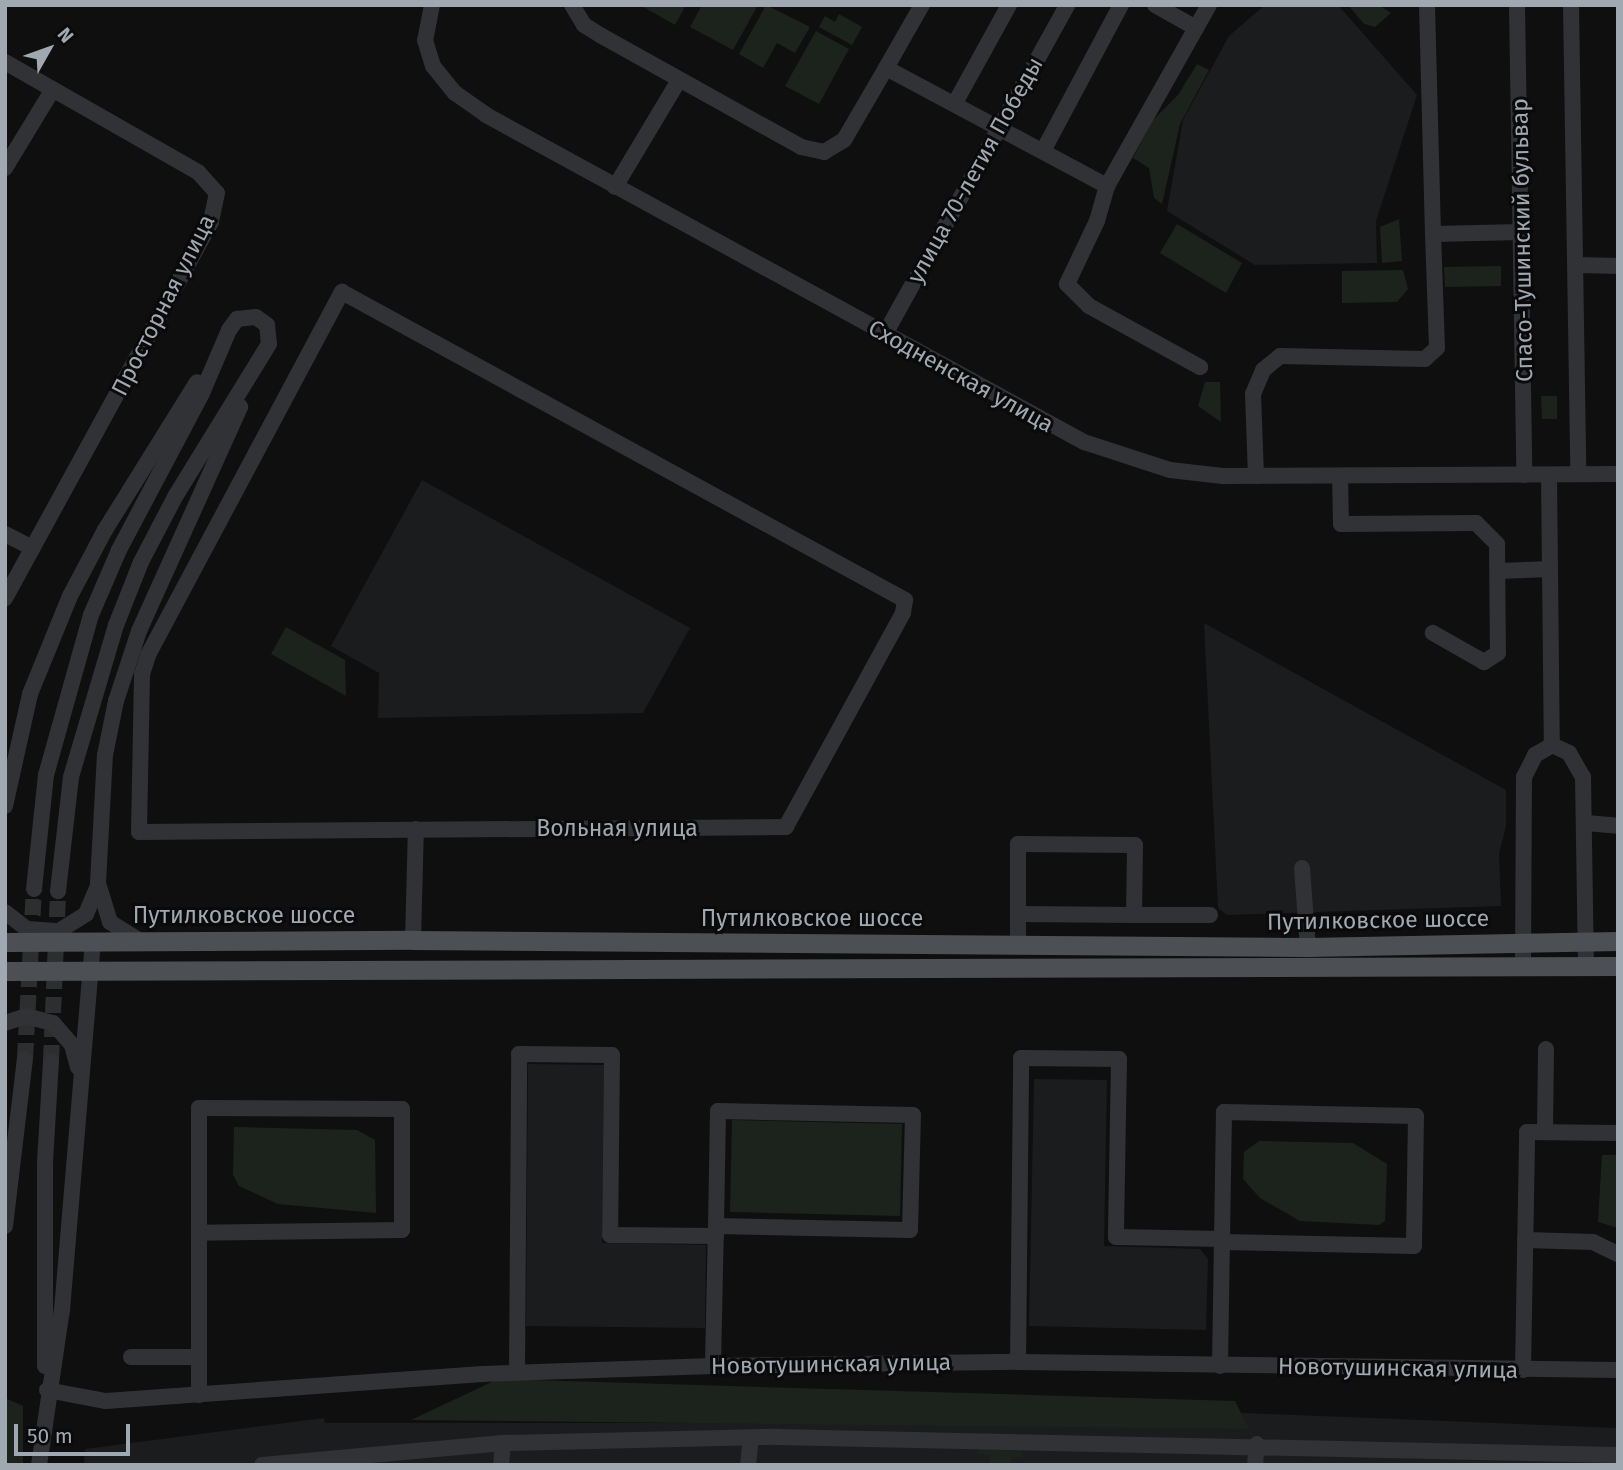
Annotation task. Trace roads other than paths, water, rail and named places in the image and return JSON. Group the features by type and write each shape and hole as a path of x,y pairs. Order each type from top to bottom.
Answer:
{"main road":[{"name":"Путилковское шоссе","path":"5,942 413,940 1308,947 1618,941"},
{"name":"Путилковское шоссе","path":"5,971 1618,966"}],"street":[{"name":"Сходненская улица","path":"432,5 426,25 427,51 441,78 455,93 615,187 1084,442 1170,470 1256,476 1618,474"},
{"path":"572,5 584,24 679,80 802,147 824,152 844,140 922,5"},
{"path":"955,103 1009,5"},
{"name":"улица 70-летия Победы","path":"885,334 1067,5"},
{"path":"1043,151 1121,5"},
{"path":"1155,5 1196,28"},
{"path":"1199,367 1089,306 1067,284 1097,221 1107,186 1209,5"},
{"path":"1256,476 1253,394 1263,370 1280,356 1425,359 1437,348 1427,5"},
{"name":"Спасо-Тушинский бульвар","path":"1517,5 1524,475"},
{"path":"1571,5 1578,265 1578,474"},
{"name":"Просторная улица","path":"5,62 198,172 217,193 211,222 5,598"},
{"path":"886,68 1107,186"},
{"path":"615,187 679,80"},
{"path":"5,169 53,89"},
{"path":"1433,234 1522,232"},
{"path":"1578,265 1618,266"},
{"name":"Вольная улица","path":"342,292 905,600 903,613 786,827 416,829 139,832 142,674 148,655 342,292"},
{"path":"5,806 30,694 70,596 105,530 237,319 256,317 269,331 266,351 139,631 116,701 105,755 98,883 86,914 58,931 27,929 5,912"},
{"path":"34,889 46,775 91,615 119,550 202,393 223,341"},
{"path":"58,891 71,777 116,625 141,562 176,495 266,351"},
{"path":"1549,475 1552,745"},
{"path":"1340,476 1340,524 1476,523 1497,544 1498,653 1484,662 1433,634"},
{"path":"5,534 33,548"},
{"path":"1497,570 1550,569"},
{"path":"1552,745 1569,753 1578,764 1586,797 1586,966"},
{"path":"1523,965 1524,777 1535,755 1552,745"},
{"path":"1586,823 1618,826"},
{"path":"413,940 416,829"},
{"path":"1018,944 1018,844 1135,845 1134,915"},
{"path":"1302,868 1308,947"},
{"path":"98,883 110,922 127,937 139,940"},
{"path":"1018,914 1210,915"},
{"path":"39,1465 46,1399 62,1310 93,941"},
{"path":"5,1023 26,1016 53,1023 72,1045 81,1076"},
{"path":"1545,1132 1546,1049"},
{"path":"517,1373 519,1054 612,1055 610,1235 716,1231 910,1230 913,1115 718,1111 716,1231 713,1366"},
{"path":"1018,1362 1021,1058 1119,1059 1116,1237 1222,1241 1415,1246 1416,1116 1224,1112 1222,1241 1220,1366"},
{"path":"5,1226 26,1059"},
{"path":"46,1399 45,1162 51,1061"},
{"path":"199,1395 199,1108 402,1109 402,1230 200,1233"},
{"path":"1523,1370 1527,1132 1618,1133"},
{"path":"1525,1240 1593,1242 1618,1254"},
{"path":"131,1357 199,1357"},
{"name":"Новотушинская улица","path":"46,1399 106,1401 199,1395 273,1386 713,1366 1018,1362 1618,1370"},
{"path":"748,1465 751,1438"},
{"path":"262,1465 503,1443 751,1438 1257,1444 1618,1455"},
{"path":"501,1465 503,1443"},
{"path":"1255,1465 1257,1444"}],"tunnel":[{"path":"25,1059 34,889"},
{"path":"51,1061 58,891"}]}
